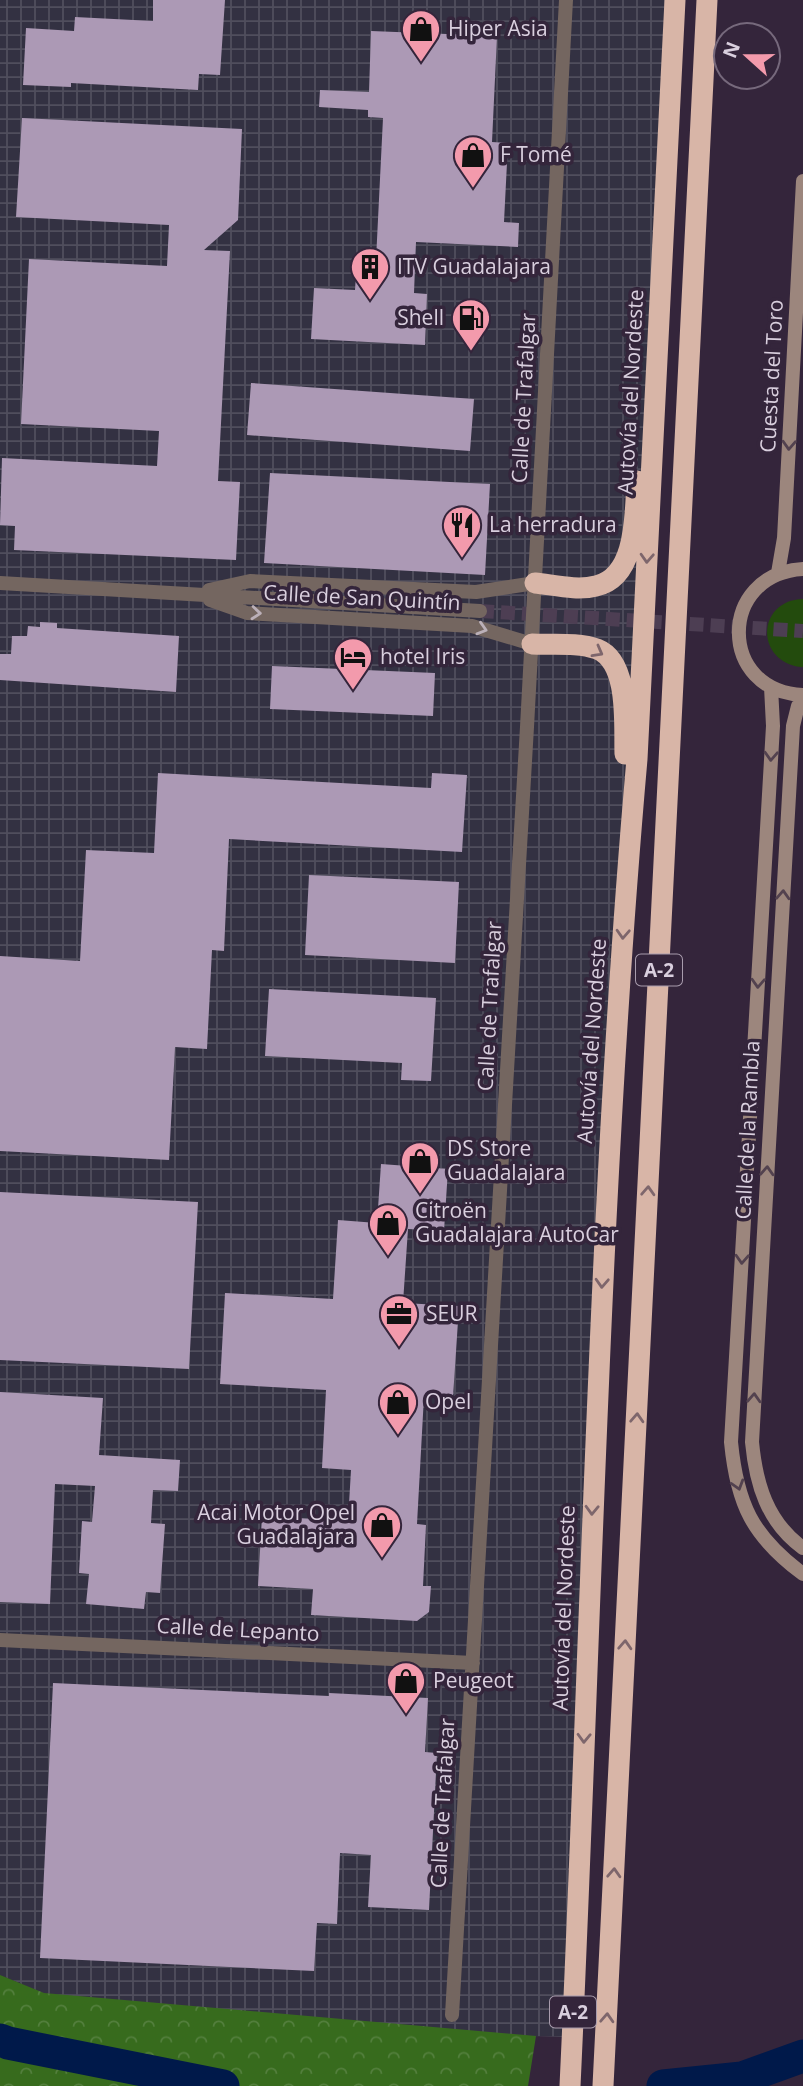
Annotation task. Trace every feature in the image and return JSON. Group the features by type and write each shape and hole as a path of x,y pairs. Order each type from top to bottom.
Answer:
{"highway":[{"path":"535,583 583,588 597,586 610,580 627,555 638,464 660,0"},
{"name":"Autovía del Nordeste","path":"570,2086 599,1329 627,866 637,759 675,0"},
{"name":"A-2","path":"603,2086 707,0"},
{"path":"532,644 588,646 600,650 615,666 624,705 627,866"},
{"path":"560,2086 577,1938"}],"street":[{"name":"Calle de Trafalgar","path":"452,2015 532,644 566,0"},
{"name":"Cuesta del Toro","path":"778,573 784,538 803,181"},
{"path":"803,569 778,573 761,583 747,598 739,618 738,638 743,658 755,675 771,687 790,694 803,695"},
{"name":"Calle de San Quintín","path":"190,594 250,581 476,592 535,583"},
{"name":"Calle de San Quintín","path":"0,583 480,611"},
{"name":"Calle de San Quintín","path":"190,594 247,612 472,626 532,644"},
{"path":"771,687 772,740 732,1442 734,1478 749,1519 778,1555 803,1574"},
{"name":"Calle de la Rambla","path":"803,701 798,706 793,726 752,1442 755,1474 768,1508 793,1541 803,1548"},
{"name":"Calle de Lepanto","path":"0,1640 473,1663"}],"shaded area":[{"path":"0,0 673,0 566,2037 367,2031 43,1993 0,1975"}],"green space":[{"path":"803,599 801,667 786,662 775,654 767,631 770,619 777,609 788,602"},
{"path":"0,1975 44,1993 536,2036 528,2086 0,2086"}],"building":[{"path":"153,0 225,0 220,75 199,74 198,90 71,83 71,87 23,85 26,28 74,31 75,17 153,21"},
{"path":"371,31 497,36 492,142 508,143 504,222 519,223 518,247 416,242 414,293 427,294 425,345 311,339 314,288 355,290 357,260 376,260 383,118 368,117 368,110 319,107 320,90 369,92"},
{"path":"22,118 242,129 238,220 204,250 230,251 218,481 240,482 236,560 14,550 15,526 0,525 2,458 157,466 159,431 21,424 29,259 167,266 169,225 16,217"},
{"path":"251,383 474,399 470,451 247,435"},
{"path":"270,473 490,484 485,575 264,563"},
{"path":"40,622 57,623 57,628 179,636 176,692 0,680 0,654 11,654 12,636 27,636 28,626 40,627"},
{"name":"hotel Iris","path":"272,666 435,673 433,716 270,709"},
{"path":"158,773 431,788 432,773 467,775 462,852 229,839 224,951 212,950 207,1049 175,1047 169,1160 0,1151 0,956 80,961 86,850 154,853"},
{"path":"309,875 459,882 455,963 305,955"},
{"path":"269,989 436,998 431,1081 401,1080 402,1063 265,1056"},
{"path":"381,1164 448,1169 444,1231 408,1229 403,1303 459,1306 453,1397 424,1396 417,1524 426,1525 423,1586 431,1586 429,1612 417,1621 311,1615 313,1589 258,1586 262,1516 348,1521 351,1470 322,1468 326,1390 220,1384 225,1293 333,1299 338,1220 377,1223"},
{"path":"0,1192 198,1202 189,1369 0,1360"},
{"path":"0,1392 103,1398 99,1455 180,1460 178,1491 153,1490 151,1523 165,1524 160,1593 146,1592 144,1609 86,1604 89,1574 79,1573 82,1521 92,1522 95,1486 55,1484 50,1604 0,1602"},
{"path":"53,1683 428,1698 425,1752 437,1753 429,1910 368,1907 371,1855 340,1853 337,1924 317,1923 314,1971 40,1958"}],"waterway":[{"path":"0,2040 223,2086"},
{"path":"663,2086 742,2078 803,2056"}],"tunnel":[{"path":"480,611 803,631"}],"place":[{"name":"Hiper Asia","path":"421,63"},
{"name":"F Tomé","path":"473,189"},
{"name":"ITV Guadalajara","path":"370,301"},
{"name":"Shell","path":"471,352"},
{"name":"La herradura","path":"462,559"},
{"name":"hotel Iris","path":"353,691"},
{"name":"DS Store Guadalajara","path":"420,1195"},
{"name":"Citroën Guadalajara AutoCar","path":"388,1257"},
{"name":"SEUR","path":"399,1348"},
{"name":"Opel","path":"398,1436"},
{"name":"Acai Motor Opel Guadalajara","path":"382,1559"},
{"name":"Peugeot","path":"406,1715"}]}
